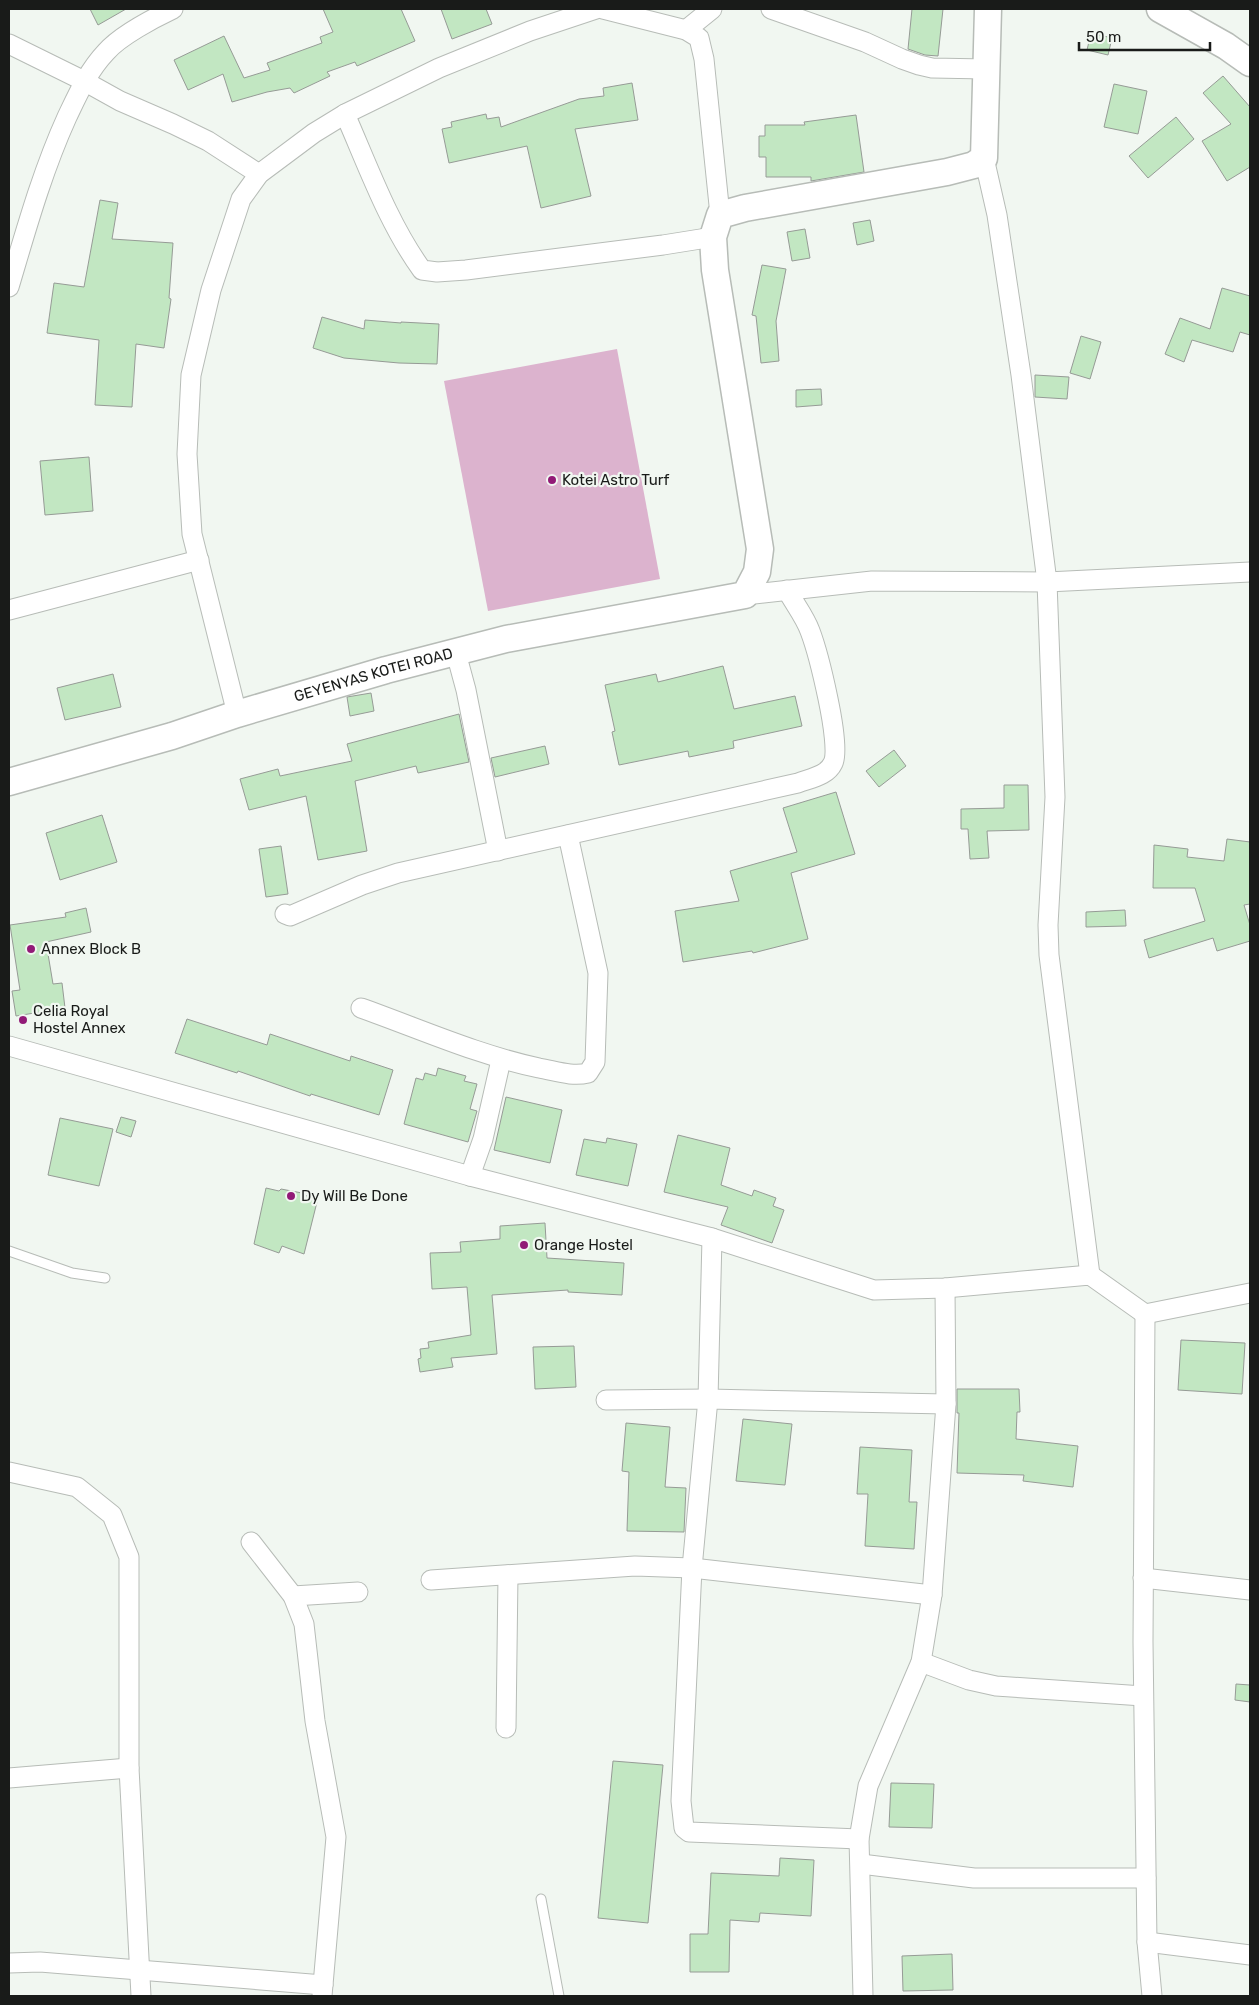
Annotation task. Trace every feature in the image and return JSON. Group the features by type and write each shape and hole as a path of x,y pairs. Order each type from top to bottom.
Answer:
{"street":[{"path":"9,287 41,183 58,137 84,81 107,50 132,32 173,9"},
{"path":"237,714 192,534 187,454 191,375 211,290 241,199 259,174 314,133 345,114 440,68 530,31 596,9"},
{"path":"603,9 686,30 699,38 704,59 716,226 717,280 760,542 758,572 744,595"},
{"path":"686,30 712,9"},
{"path":"771,9 864,42 902,59 932,68 986,69"},
{"path":"988,9 984,158 997,215 1047,582 1055,797 1048,925 1049,955 1090,1275"},
{"path":"1160,9 1226,46 1250,63"},
{"path":"9,44 120,101 208,141 259,174"},
{"path":"345,114 391,218 410,254 422,270 437,272 663,245 716,226 745,208 947,172 974,165 984,158"},
{"path":"9,605 199,560"},
{"path":"744,595 872,581 1047,582 1250,572"},
{"path":"285,914 290,916 362,885 398,873 798,783 825,774 834,762 836,746 825,686 810,629 786,590"},
{"name":"GEYENYAS KOTEI ROAD","path":"9,782 172,736 237,714 386,670 506,639 744,595"},
{"path":"456,652 466,690 498,850"},
{"path":"361,1008 501,1060 578,1075 588,1073 595,1062 598,973 568,835"},
{"path":"9,1046 470,1176 712,1238 874,1290 945,1288 1090,1275 1145,1314 1250,1293"},
{"path":"470,1176 483,1139 501,1060"},
{"path":"712,1238 708,1399 692,1568 681,1801 684,1828 689,1832 695,1833 859,1839"},
{"path":"863,1996 859,1839 868,1786 921,1662 932,1596 946,1404 945,1288"},
{"path":"1145,1314 1144,1696 1146,1878 1152,1996"},
{"path":"606,1400 708,1399 946,1404"},
{"path":"9,1472 77,1487 112,1516 129,1557 129,1768 141,1996"},
{"path":"9,1963 40,1962 141,1970 322,1991 336,1837 315,1720 304,1624 293,1596 251,1542"},
{"path":"431,1580 635,1566 692,1568 932,1596"},
{"path":"506,1728 508,1575"},
{"path":"1143,1578 1250,1590"},
{"path":"293,1596 358,1592"},
{"path":"921,1662 969,1680 996,1686 1144,1696"},
{"path":"9,1778 129,1768"},
{"path":"861,1864 974,1878 1146,1878"},
{"path":"1148,1942 1250,1955"}],"lane":[{"path":"9,1250 72,1273 105,1278"},
{"path":"541,1899 559,1996"}],"shaded area":[{"name":"Kotei Astro Turf","path":"617,349 660,579 488,611 444,381"}],"building":[{"path":"90,9 126,9 98,25"},
{"path":"323,9 401,9 415,41 357,66 355,62 327,72 330,76 294,93 290,88 267,92 232,102 223,74 188,90 174,60 224,36 244,78 270,70 267,63 322,43 320,37 333,32"},
{"path":"441,9 486,9 492,24 452,39"},
{"path":"912,9 943,9 938,56 925,55 908,49"},
{"path":"1091,33 1112,38 1108,55 1087,50"},
{"path":"1223,76 1250,107 1250,167 1227,181 1202,141 1231,124 1203,93"},
{"path":"632,83 638,120 575,129 591,196 541,208 527,146 449,163 442,129 452,127 451,122 486,114 487,119 499,117 501,127 579,99 604,96 603,88"},
{"path":"1114,84 1147,91 1138,134 1104,127"},
{"path":"856,115 864,172 811,181 811,177 766,177 766,157 759,157 759,136 765,136 765,125 805,125 804,122"},
{"path":"1176,117 1194,139 1148,178 1129,156"},
{"path":"100,200 118,203 112,239 173,243 169,298 171,299 164,348 136,344 132,407 95,405 99,340 47,333 54,283 84,287"},
{"path":"870,220 874,241 857,245 853,223"},
{"path":"805,229 810,258 792,261 787,232"},
{"path":"762,265 786,269 776,321 779,361 761,363 756,316 752,315"},
{"path":"1222,288 1250,296 1250,335 1240,332 1233,352 1192,340 1184,362 1165,354 1180,318 1210,329"},
{"path":"322,317 364,329 365,320 439,324 437,364 344,358 313,348"},
{"path":"1081,336 1101,342 1090,379 1070,373"},
{"path":"1035,375 1069,377 1067,399 1035,397"},
{"path":"821,389 822,405 796,407 796,390"},
{"path":"89,457 93,511 45,515 40,461"},
{"path":"723,666 734,709 795,696 802,726 733,741 734,748 689,757 688,751 619,765 612,732 615,731 605,685 656,674 658,682"},
{"path":"113,674 121,707 65,720 57,688"},
{"path":"371,693 374,711 350,716 347,697"},
{"path":"459,714 469,762 418,773 416,766 355,781 367,851 318,860 306,796 249,810 240,779 278,769 280,776 352,761 347,744"},
{"path":"545,746 549,764 495,777 491,758"},
{"path":"894,750 906,766 879,787 866,771"},
{"path":"1004,785 1028,785 1029,830 987,831 989,858 970,859 968,829 961,829 961,809 1004,808"},
{"path":"836,792 855,854 791,873 808,939 753,953 752,951 683,962 675,911 739,901 730,871 797,852 783,808"},
{"path":"102,815 117,862 60,880 46,833"},
{"path":"1227,839 1250,842 1250,904 1244,905 1250,925 1250,941 1217,951 1213,938 1149,958 1144,940 1205,921 1195,888 1153,888 1154,845 1188,849 1187,857 1224,861"},
{"path":"281,846 288,894 266,897 259,849"},
{"name":"Annex Block B","path":"86,908 91,932 46,942 53,984 62,983 65,1008 16,1016 12,991 20,990 10,925 66,917 65,913"},
{"path":"1125,910 1126,926 1086,927 1086,912"},
{"path":"187,1019 267,1045 270,1034 350,1061 351,1056 393,1070 379,1115 311,1094 310,1096 238,1071 237,1073 175,1053"},
{"path":"438,1068 466,1076 464,1081 477,1084 470,1109 477,1111 468,1142 404,1124 416,1078 423,1080 425,1073 436,1076"},
{"path":"506,1097 562,1110 550,1163 494,1150"},
{"path":"121,1117 136,1121 131,1137 116,1132"},
{"path":"60,1118 113,1129 99,1186 48,1175"},
{"path":"678,1135 730,1148 721,1185 752,1196 754,1190 776,1198 773,1206 784,1210 772,1243 721,1225 728,1207 664,1192"},
{"path":"607,1138 637,1144 628,1186 576,1175 584,1139 606,1143"},
{"path":"266,1188 302,1193 303,1195 318,1198 304,1254 282,1246 279,1253 254,1244"},
{"path":"545,1223 547,1258 624,1263 622,1295 568,1292 568,1290 492,1295 497,1354 451,1358 453,1367 420,1372 418,1359 421,1358 420,1349 429,1348 428,1342 471,1335 467,1287 432,1289 430,1253 461,1252 460,1242 500,1239 500,1226"},
{"path":"1181,1340 1245,1343 1242,1394 1178,1390"},
{"path":"574,1346 576,1387 535,1389 533,1347"},
{"path":"957,1389 1019,1389 1020,1412 1017,1412 1016,1439 1078,1446 1073,1487 1023,1481 1024,1475 957,1473 959,1413 957,1413"},
{"path":"743,1419 792,1424 785,1485 736,1481"},
{"path":"626,1423 670,1427 665,1487 686,1488 684,1532 627,1531 629,1472 622,1471"},
{"path":"860,1447 912,1450 909,1502 917,1502 914,1549 865,1546 868,1494 857,1494"},
{"path":"1236,1684 1250,1685 1250,1702 1235,1700"},
{"path":"613,1761 663,1765 648,1923 598,1918"},
{"path":"891,1783 934,1784 932,1828 889,1827"},
{"path":"780,1858 814,1860 811,1916 760,1913 759,1922 730,1920 729,1972 690,1972 690,1934 708,1934 711,1873 779,1876"},
{"path":"952,1954 953,1990 903,1991 902,1956"}],"place":[{"name":"Kotei Astro Turf","path":"552,480"},
{"name":"Annex Block B","path":"31,949"},
{"name":"Celia Royal Hostel Annex","path":"23,1020"},
{"name":"Dy Will Be Done","path":"291,1196"},
{"name":"Orange Hostel","path":"524,1245"}]}
